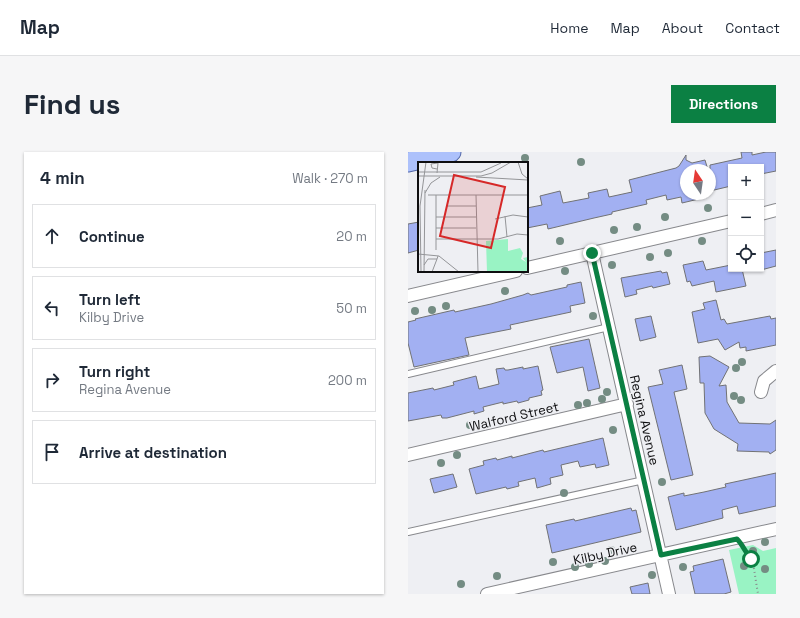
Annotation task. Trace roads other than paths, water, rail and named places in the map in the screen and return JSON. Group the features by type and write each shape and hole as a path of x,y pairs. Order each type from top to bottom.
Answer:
{"main road":[{"path":"408,162 451,152"}],"street":[{"path":"764,213 776,210"},
{"path":"528,268 728,222"},
{"name":"Regina Avenue","path":"592,253 670,594"},
{"path":"408,296 512,272"},
{"path":"761,392 764,381 776,371"},
{"name":"Walford Street","path":"408,455 627,404"},
{"name":"Kilby Drive","path":"487,594 776,529"}],"lane":[{"path":"408,374 609,327"},
{"path":"408,532 644,480"}]}
